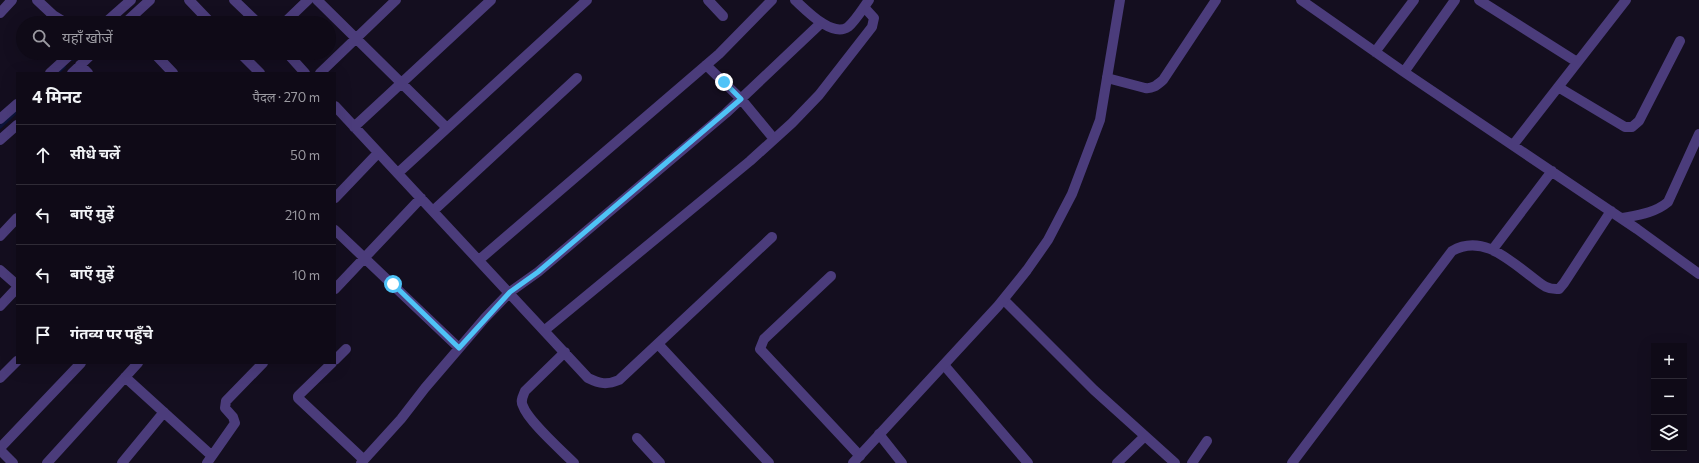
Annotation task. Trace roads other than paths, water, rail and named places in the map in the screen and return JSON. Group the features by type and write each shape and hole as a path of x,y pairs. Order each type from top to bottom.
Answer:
{"street":[{"path":"0,13 12,0"},
{"path":"37,0 55,16"},
{"path":"113,16 131,0"},
{"path":"133,16 150,0"},
{"path":"189,0 204,16"},
{"path":"234,0 251,16"},
{"path":"291,16 308,0"},
{"path":"317,0 333,16"},
{"path":"336,58 396,0"},
{"path":"354,127 491,0"},
{"path":"398,174 587,0"},
{"path":"708,0 723,16"},
{"path":"479,260 706,64 772,0"},
{"path":"545,330 657,239 774,139 819,95 872,27 874,18 867,3 846,28 833,29 821,23 795,0"},
{"path":"831,276 764,339 760,349 856,459 1004,300 1048,240 1072,194 1091,149 1100,120 1120,0"},
{"path":"1107,78 1145,88 1156,86 1162,80 1216,0"},
{"path":"1301,0 1404,72 1622,218 1699,274"},
{"path":"1375,52 1414,0"},
{"path":"1404,72 1455,0"},
{"path":"1479,0 1577,62"},
{"path":"1513,145 1626,0"},
{"path":"336,19 447,128"},
{"path":"331,364 298,396 298,398 363,461 401,419 459,348 510,292 538,272 741,99 821,23"},
{"path":"1558,87 1625,127 1632,127 1639,121 1680,41"},
{"path":"51,72 64,60"},
{"path":"73,72 85,60"},
{"path":"161,60 172,72"},
{"path":"247,60 259,72"},
{"path":"293,60 304,72"},
{"path":"321,72 334,60"},
{"path":"706,64 741,99 774,139"},
{"path":"80,65 87,72"},
{"path":"433,211 577,78"},
{"path":"0,119 16,105"},
{"path":"336,107 510,292 588,378 598,383 608,384 619,380 772,237"},
{"path":"0,140 16,126"},
{"path":"1622,218 1652,211 1668,202 1699,134"},
{"path":"336,197 378,153"},
{"path":"1492,249 1552,171"},
{"path":"336,288 421,198"},
{"path":"1292,463 1452,250 1460,246 1470,244 1492,249 1547,288 1559,289 1611,211"},
{"path":"0,236 16,219"},
{"path":"336,231 459,348"},
{"path":"0,270 16,286"},
{"path":"0,306 16,288"},
{"path":"1004,300 1094,390 1175,463"},
{"path":"658,344 769,463"},
{"path":"336,359 346,349"},
{"path":"564,352 525,391 522,398 522,405 528,415 574,463"},
{"path":"0,378 16,362"},
{"path":"13,463 0,449 79,364"},
{"path":"47,463 137,364"},
{"path":"125,377 164,412 209,460 235,423 233,417 225,408 226,401 262,364"},
{"path":"944,365 1028,463"},
{"path":"122,463 164,412"},
{"path":"879,434 902,463"},
{"path":"1117,463 1145,436"},
{"path":"637,438 660,463"},
{"path":"1192,463 1207,441"}],"waterway":[{"path":"58,72 64,67"},
{"path":"0,127 16,112"}]}
